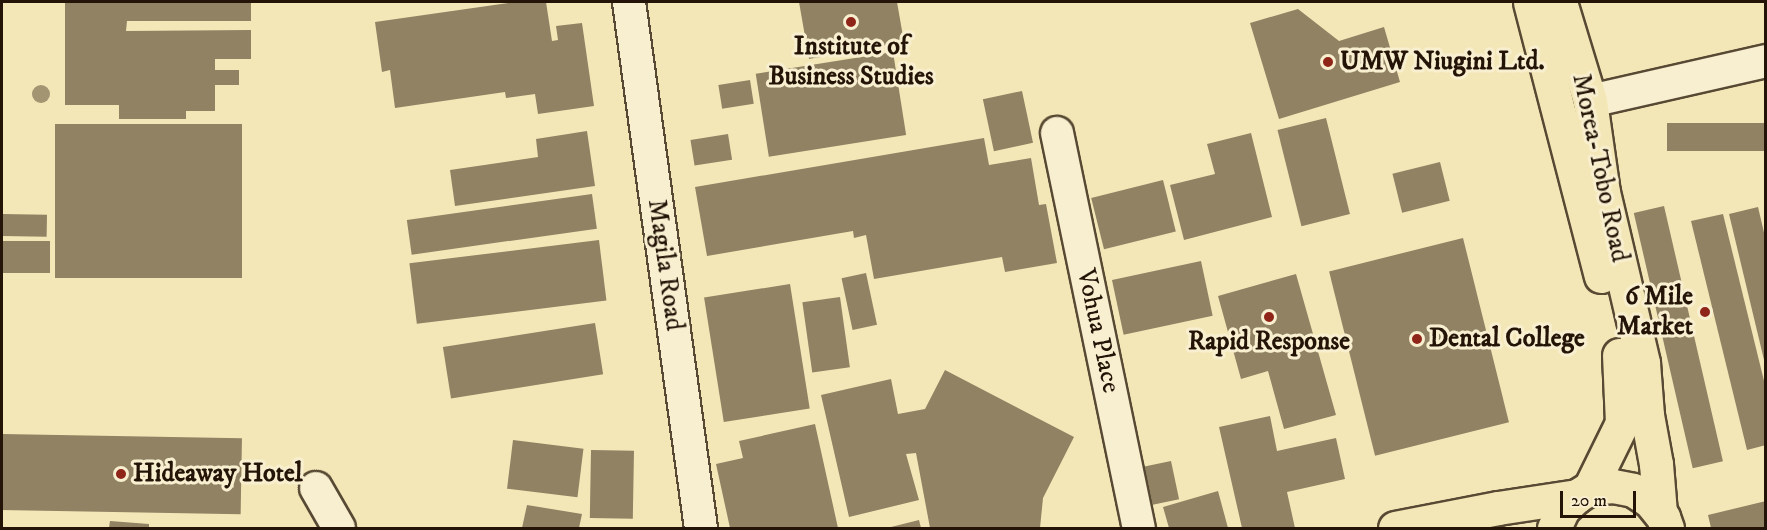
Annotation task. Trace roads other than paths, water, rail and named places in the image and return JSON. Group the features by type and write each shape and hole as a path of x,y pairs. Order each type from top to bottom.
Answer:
{"main road":[{"name":"Morea-Tobo Road","path":"1530,2 1573,175 1604,284 1621,363 1622,423 1584,492 1563,509 1554,528"},
{"name":"Morea-Tobo Road","path":"1560,2 1590,101 1603,192 1643,363 1647,414 1664,521"},
{"path":"1573,175 1575,136 1590,101"},
{"path":"1395,528 1613,486 1633,490 1650,501 1664,521"}],"street":[{"name":"Magila Road","path":"629,2 701,528"},
{"path":"1590,101 1766,61"},
{"name":"Vohua Place","path":"1057,133 1139,528"},
{"path":"316,488 339,528"}],"place":[{"name":"Institute of Business Studies","path":"851,22"},
{"name":"UMW Niugini Ltd.","path":"1328,62"},
{"name":"6 Mile Market","path":"1705,312"},
{"name":"Rapid Response","path":"1269,317"},
{"name":"Dental College","path":"1417,339"},
{"name":"Hideaway Hotel","path":"121,474"}]}
